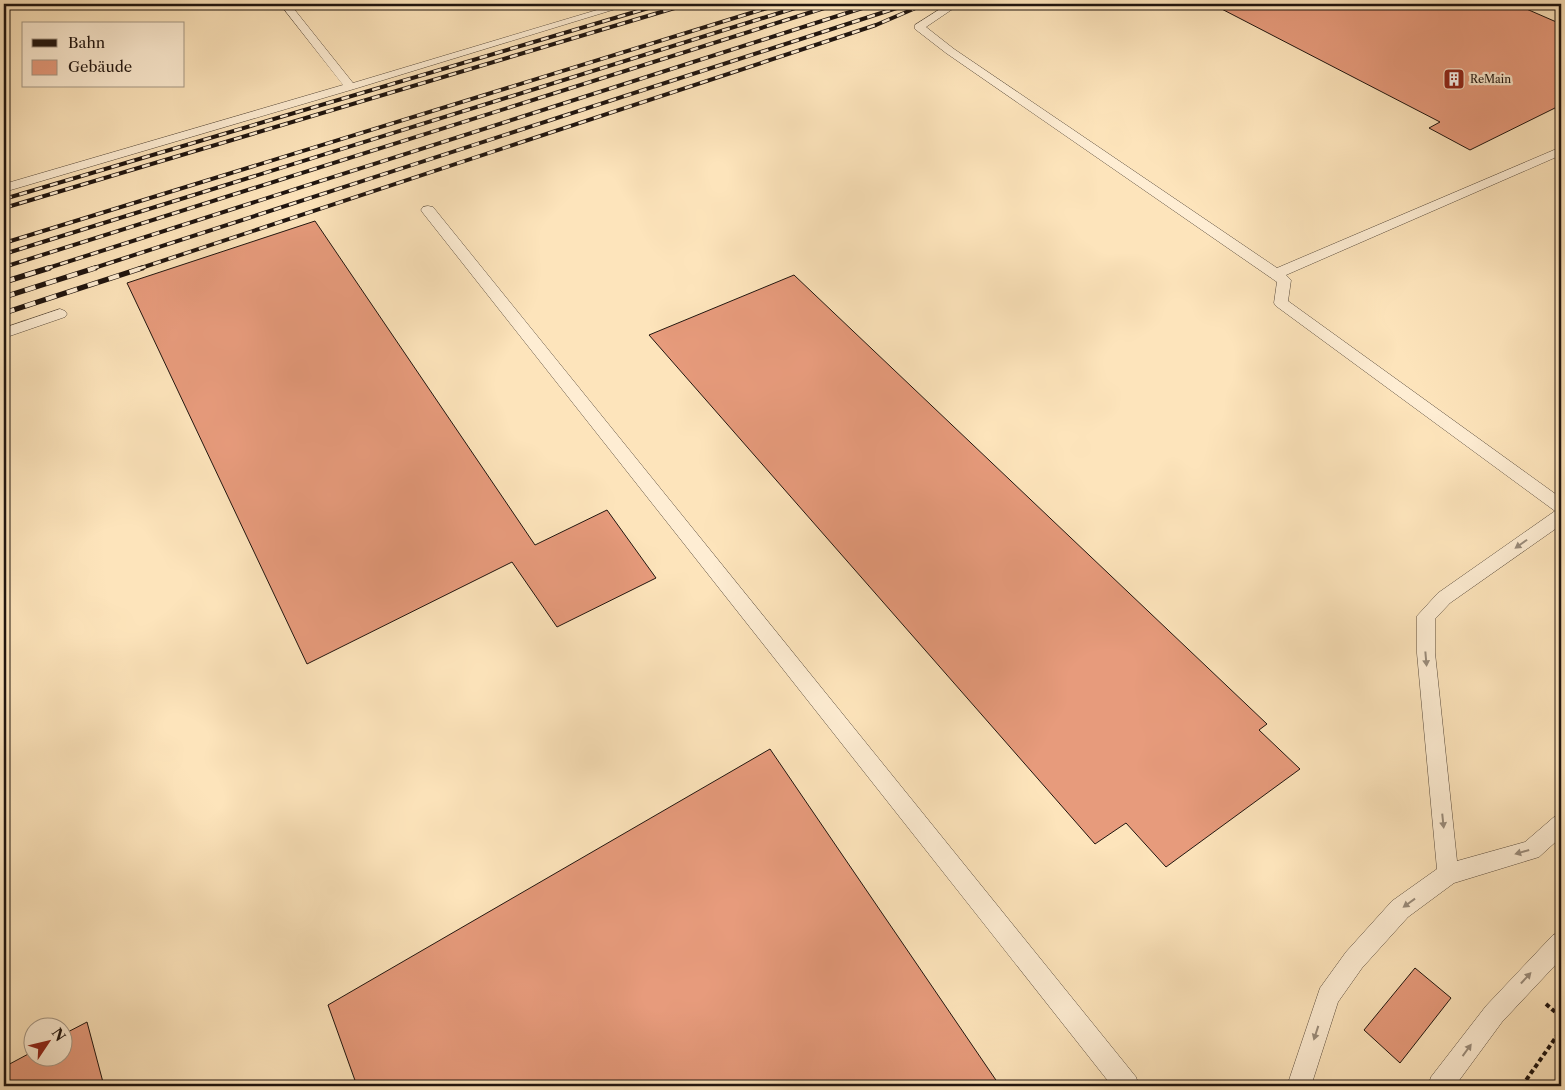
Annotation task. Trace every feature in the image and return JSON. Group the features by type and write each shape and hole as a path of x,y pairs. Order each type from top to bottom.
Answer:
{"lane":[{"path":"285,4 350,87"},
{"path":"4,188 627,4"},
{"path":"955,4 919,27 950,51 1276,274 1284,280 1281,303 1561,507"},
{"path":"1553,4 1561,8"},
{"path":"1276,274 1561,151"},
{"path":"428,210 1128,1086"},
{"path":"4,332 60,314"},
{"path":"1448,874 1426,653 1426,616 1444,598 1561,516"},
{"path":"1300,1086 1328,996 1354,960 1400,909 1448,874 1531,850 1561,824"},
{"path":"1440,1086 1494,1014 1561,943"}],"path":[{"path":"1522,1086 1561,1030"}],"building":[{"name":"ReMain","path":"1212,4 1515,4 1561,24 1561,105 1470,150 1429,128 1440,122"},
{"path":"315,221 535,545 607,510 656,578 557,627 512,562 307,664 127,283"},
{"path":"794,275 1267,724 1259,730 1300,769 1166,867 1126,823 1095,844 649,335"},
{"path":"770,749 1000,1086 357,1086 328,1005"},
{"path":"1415,968 1451,998 1400,1063 1364,1030"},
{"path":"87,1022 104,1086 4,1086 4,1067 22,1057 22,1068 72,1068 72,1030"}],"railway":[{"path":"4,199 662,4"},
{"path":"4,208 688,4"},
{"path":"4,243 780,4"},
{"path":"4,254 808,4"},
{"path":"4,267 837,4"},
{"path":"45,269 875,4"},
{"path":"91,269 909,4"},
{"path":"138,269 876,25 925,4"},
{"path":"4,282 49,268"},
{"path":"4,297 95,268"},
{"path":"4,313 142,268"}],"place":[{"name":"ReMain","path":"1454,79"}]}
